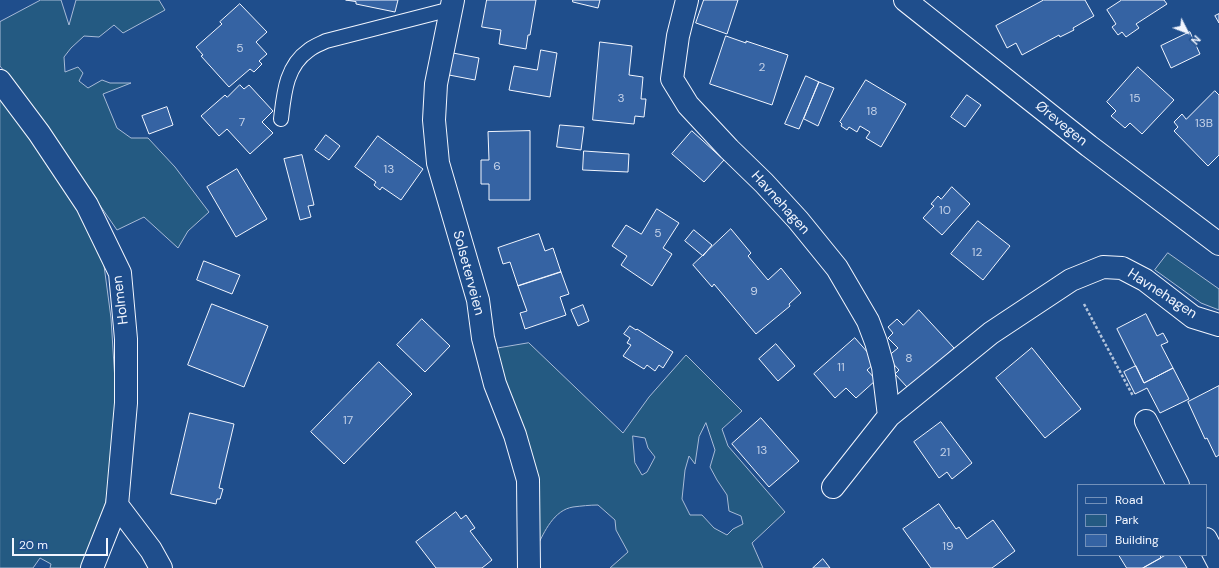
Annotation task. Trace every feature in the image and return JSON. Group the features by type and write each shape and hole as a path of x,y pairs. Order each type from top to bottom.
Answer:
{"street":[{"name":"Havnehagen","path":"686,0 678,36 672,79 688,105 798,220 837,268 868,321 876,342 882,367 889,416"},
{"name":"Ørevegen","path":"914,2 1089,146 1219,244"},
{"name":"Solseterveien","path":"452,5 436,84 434,120 438,163 478,300 483,338 495,384 515,435 528,480 529,568"},
{"name":"Holmen","path":"0,81 38,133 86,205 120,273 126,339 126,403 117,506 92,568"},
{"name":"Havnehagen","path":"833,487 889,416 991,333 1071,280 1103,267 1122,268 1145,280 1193,317 1219,325"},
{"path":"1146,420 1178,484"},
{"path":"117,506 151,550 161,568"},
{"path":"1207,541 1219,564"}],"lane":[{"path":"281,119 284,89 290,73 298,60 310,49 326,42 452,5"}],"path":[{"path":"1071,280 1146,420"}],"green space":[{"path":"41,0 61,0 69,25 76,0 159,0 165,10 123,33 114,25 99,37 84,36 64,57 65,72 78,67 83,73 79,81 88,88 102,80 110,83 131,83 103,94 117,128 131,138 148,138 175,167 209,212 188,231 178,248 144,217 117,230 23,94 0,66 0,22"},
{"path":"0,97 71,196 103,258 111,318 116,397 113,462 103,517 81,568 50,568 51,564 40,558 33,568 0,568"},
{"path":"1168,253 1219,289 1219,310 1201,303 1155,270"},
{"path":"529,343 623,433 649,397 686,355 742,411 722,429 728,446 785,512 752,543 763,568 610,568 628,552 616,530 615,520 598,505 573,507 560,512 550,522 537,547 494,349","holes":["706,423 715,450 710,467 727,495 729,511 741,516 743,524 733,529 727,535 714,528 702,515 690,515 682,499 685,470 689,456 695,464 699,437","633,436 645,438 648,448 655,457 647,472 642,475 635,463"]}],"building":[{"path":"346,0 398,0 395,12 356,4 356,2"},
{"path":"487,0 536,0 526,49 499,44 501,30 482,27"},
{"path":"573,0 600,0 598,8 573,2"},
{"path":"704,0 738,0 727,34 696,23"},
{"path":"1044,0 1085,0 1094,16 1073,28 1074,30 1060,37 1059,35 1022,55 1016,43 1007,48 996,26"},
{"path":"1122,0 1164,0 1167,4 1136,24 1139,28 1126,37 1122,32 1118,35 1112,27 1116,24 1107,10"},
{"path":"240,4 267,32 256,42 267,54 259,61 262,64 254,72 250,69 229,87 201,56 203,55 196,47 222,24 220,22"},
{"path":"1219,14 1219,23 1215,16"},
{"path":"1190,32 1200,54 1171,68 1161,46"},
{"path":"726,36 788,55 772,105 710,84"},
{"path":"600,42 632,46 629,75 643,77 641,99 646,99 644,117 635,116 634,124 593,120"},
{"path":"541,50 557,53 550,97 509,90 514,66 537,70"},
{"path":"453,53 479,58 475,80 449,75"},
{"path":"1138,67 1174,100 1142,134 1130,123 1125,128 1111,116 1116,111 1107,102"},
{"path":"806,76 819,82 799,129 785,124"},
{"path":"866,80 906,104 881,147 866,138 870,132 860,126 857,132 849,127 847,130 841,126 842,124 840,122"},
{"path":"819,82 834,88 818,126 804,119"},
{"path":"240,85 244,89 249,85 273,111 262,122 273,133 250,154 227,129 219,136 201,116 225,95 227,97"},
{"path":"1215,91 1219,95 1219,155 1208,166 1174,131 1178,127 1174,122 1182,114 1186,119"},
{"path":"967,95 981,105 965,127 951,117"},
{"path":"167,107 173,125 149,134 142,116"},
{"path":"560,125 584,127 581,150 557,147"},
{"path":"530,131 530,200 489,200 489,184 481,184 481,160 489,160 488,132"},
{"path":"692,131 724,160 704,182 672,154"},
{"path":"326,135 340,146 329,160 315,150"},
{"path":"378,136 423,169 401,200 382,187 380,190 374,185 376,182 355,167"},
{"path":"584,151 629,154 628,172 583,170"},
{"path":"302,155 314,205 308,206 311,217 300,220 284,159"},
{"path":"237,169 267,219 236,237 207,187"},
{"path":"952,187 970,204 942,235 923,218 934,206 931,204 938,196 941,199"},
{"path":"657,209 679,223 663,248 672,254 652,286 621,265 627,256 612,246 626,225 641,234"},
{"path":"978,221 1010,246 983,280 951,254"},
{"path":"731,229 751,253 748,256 768,280 781,268 801,293 789,304 790,306 756,334 714,284 712,287 693,265"},
{"path":"694,230 712,245 703,256 685,241"},
{"path":"539,234 545,251 553,248 561,272 518,286 510,262 503,264 498,248"},
{"path":"204,261 240,275 232,294 197,280"},
{"path":"561,272 569,294 560,297 566,315 525,329 520,313 527,311 518,286"},
{"path":"212,304 268,326 244,387 188,365"},
{"path":"583,305 589,321 578,326 571,310"},
{"path":"919,310 954,348 913,386 907,387 895,374 899,370 887,357 898,348 888,338 893,333 888,327 897,319 903,325"},
{"path":"1146,314 1157,336 1163,333 1168,342 1161,345 1173,368 1144,383 1117,329"},
{"path":"422,319 450,346 425,372 397,345"},
{"path":"630,326 673,352 663,368 659,365 655,371 647,365 644,369 623,356 631,345 627,343 630,338 624,334"},
{"path":"855,338 876,362 867,370 876,380 856,398 846,388 835,398 814,374"},
{"path":"776,344 795,366 778,381 759,359"},
{"path":"1032,348 1081,409 1045,438 996,378"},
{"path":"379,362 412,394 344,464 311,432"},
{"path":"1136,366 1144,383 1173,368 1189,399 1160,413 1147,388 1135,394 1124,372"},
{"path":"1219,386 1219,455 1216,457 1207,438 1205,439 1188,402"},
{"path":"190,413 234,424 219,488 223,489 220,499 217,499 216,504 171,494"},
{"path":"761,418 799,461 769,487 732,444"},
{"path":"941,422 972,463 952,479 947,472 939,478 914,442"},
{"path":"939,504 956,529 959,527 967,539 993,520 1015,551 992,568 931,568 903,529"},
{"path":"456,512 461,519 466,515 475,528 470,531 492,560 482,568 436,568 416,542"},
{"path":"1120,556 1160,556 1161,558 1143,568 1127,568"},
{"path":"1164,556 1180,556 1187,568 1143,568"},
{"path":"823,559 830,568 813,568"}]}
